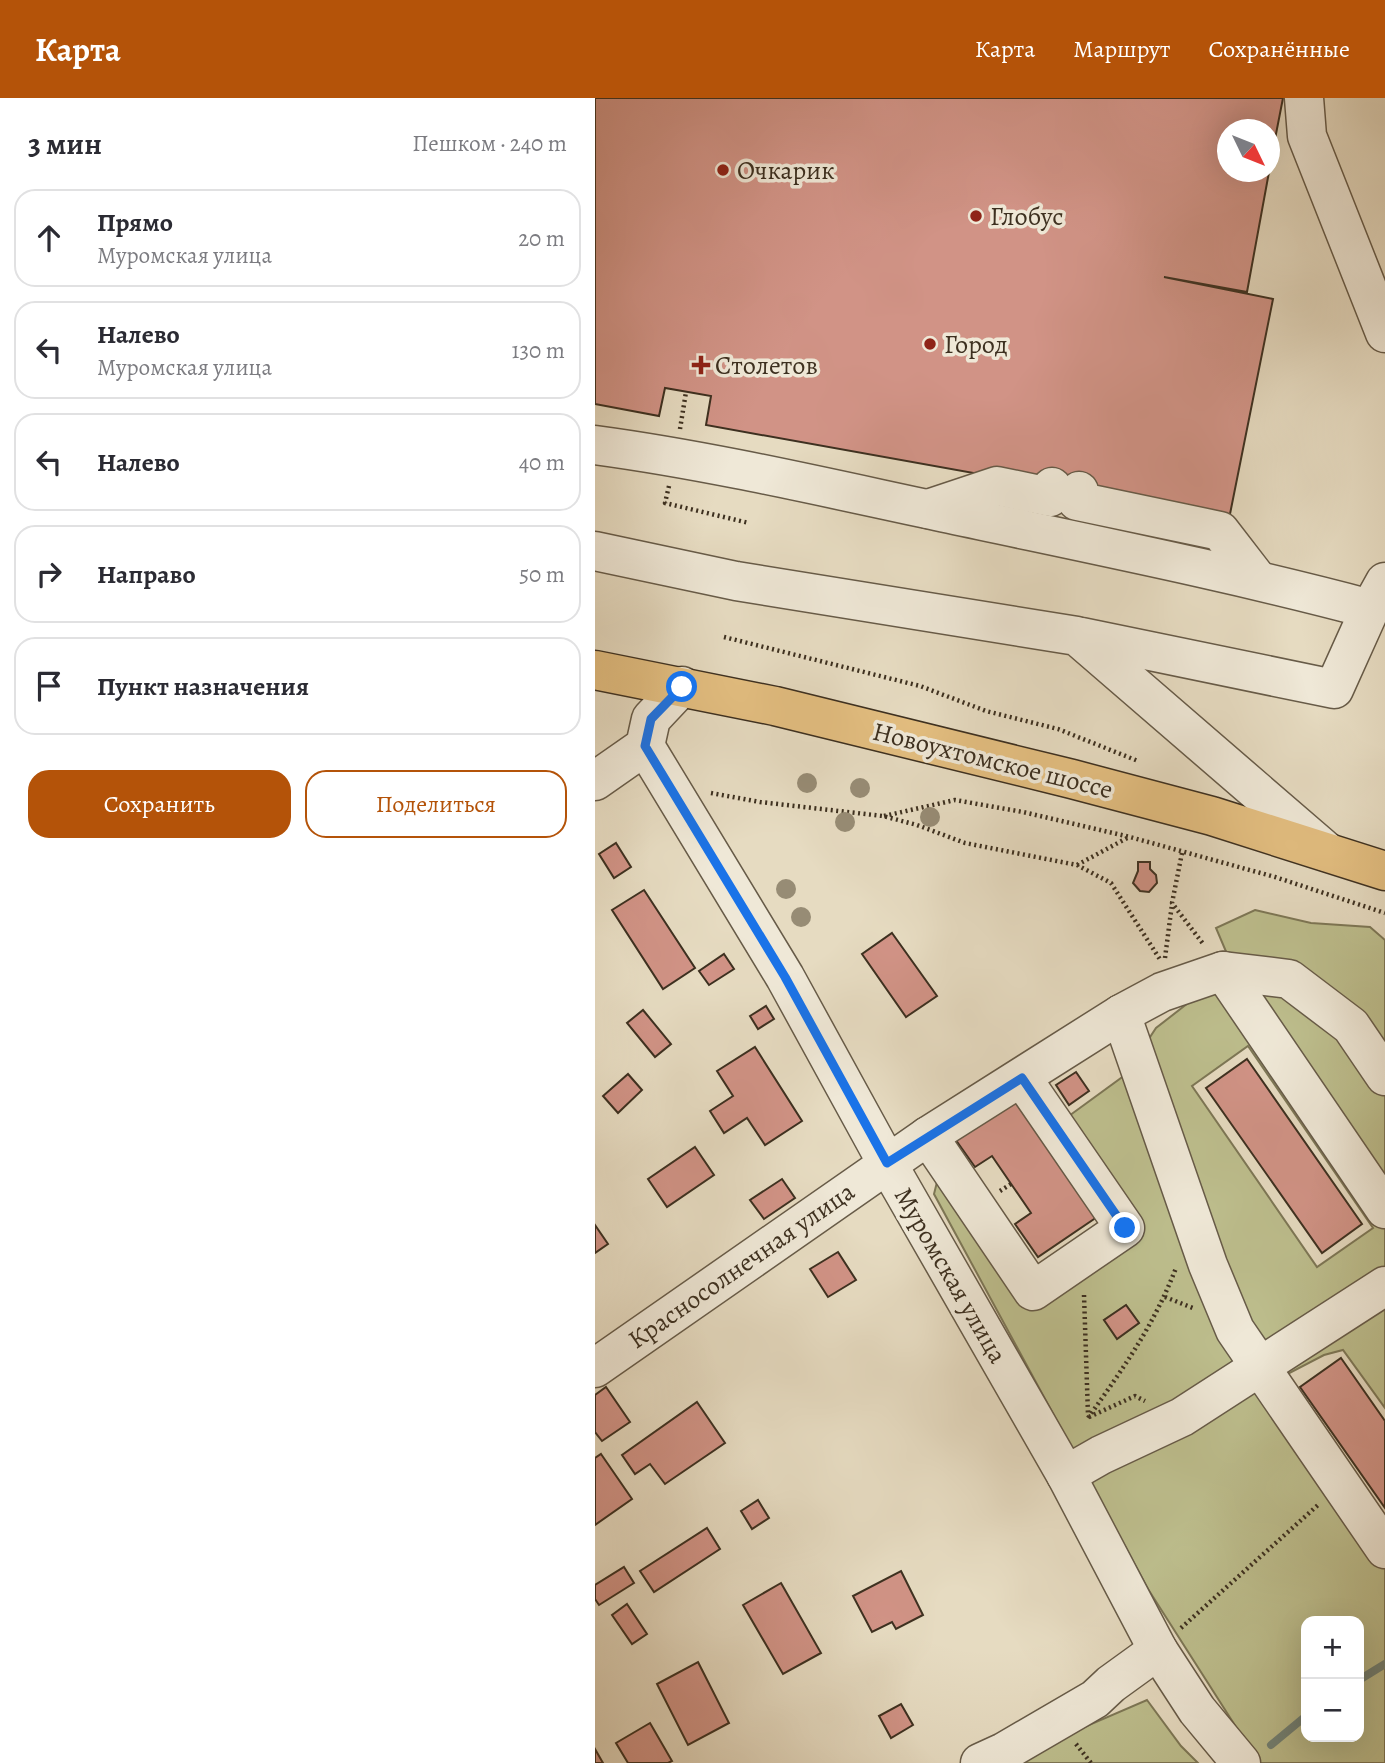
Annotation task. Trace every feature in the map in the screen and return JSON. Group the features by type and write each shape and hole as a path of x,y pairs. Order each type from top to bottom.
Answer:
{"main road":[{"name":"Новоухтомское шоссе","path":"595,670 775,706 1072,779 1212,816 1385,871"}],"street":[{"path":"1304,98 1307,136 1385,333"},
{"path":"595,445 675,456 1257,579 1377,596 1334,689 1077,636 736,581 595,551"},
{"path":"928,509 997,486 1050,497 1065,489 1077,501 1220,531 1257,579"},
{"path":"1077,636 1327,852"},
{"path":"595,781 645,746 651,719 682,687"},
{"name":"Муромская улица","path":"645,746 785,977 887,1163 1077,1468 1158,1650 1197,1710 1241,1763"},
{"path":"1223,971 1289,979 1351,1026 1385,1076"},
{"path":"1223,971 1385,1209"},
{"name":"Красносолнечная улица","path":"595,1368 927,1136 1121,1014 1162,992 1223,971"},
{"path":"1121,1014 1199,1238 1235,1330 1385,1549"},
{"path":"927,1136 1033,1291 1125,1228 1022,1078"},
{"path":"1077,1468 1182,1417 1385,1286"},
{"path":"980,1763 1095,1699 1158,1650"}],"path":[{"path":"724,637 920,685 986,711 1058,729 1149,765"},
{"path":"669,785 761,802 883,816 965,843 1077,865 1111,883 1165,966 1172,903 1182,853"},
{"path":"883,816 955,800 1023,812 1130,837 1275,877 1385,913"},
{"path":"1077,865 1130,837"},
{"path":"1172,903 1223,971"},
{"path":"1088,1418 1138,1348 1164,1297 1178,1261 1199,1238"},
{"path":"1077,1468 1088,1418 1084,1283"},
{"path":"1158,1650 1341,1484"}],"green space":[{"path":"1255,910 1311,923 1370,927 1385,940 1385,1408 1343,1350 1324,1355 1259,1389 1385,1560 1385,1763 1259,1763 1148,1589 934,1194 938,1178 1030,1304 1115,1250 1062,1121 1125,1075 1156,1028 1233,968 1216,928","holes":["1248,1046 1373,1228 1317,1267 1192,1086","1126,1305 1139,1323 1118,1338 1104,1320"]},
{"path":"1147,1700 1181,1746 1198,1763 1001,1763"}],"building":[{"name":"Город","path":"595,98 1283,98 1279,119 1217,119 1217,182 1267,182 1247,292 1164,277 1273,299 1229,519 706,425 711,396 665,388 659,416 595,404"},
{"path":"616,843 631,867 614,878 599,854"},
{"path":"1138,862 1150,862 1150,869 1156,875 1157,883 1149,892 1140,891 1133,883"},
{"path":"644,890 695,968 663,989 612,910"},
{"path":"892,933 937,996 906,1017 862,954"},
{"path":"724,954 734,969 709,985 699,971"},
{"path":"766,1006 774,1019 758,1029 750,1016"},
{"path":"643,1010 671,1044 655,1057 627,1023"},
{"path":"755,1047 802,1121 765,1145 747,1118 724,1133 710,1111 733,1096 717,1071"},
{"path":"1247,1059 1362,1224 1322,1253 1206,1088"},
{"path":"1076,1072 1089,1091 1069,1105 1056,1085"},
{"path":"628,1074 642,1090 618,1113 603,1096"},
{"path":"1012,1094 1097,1217 1038,1257 1015,1224 1031,1213 992,1156 975,1167 953,1136"},
{"path":"695,1147 714,1175 667,1207 648,1179"},
{"path":"782,1179 795,1198 764,1219 750,1200"},
{"path":"595,1225 608,1244 595,1253"},
{"path":"838,1252 856,1280 828,1297 810,1269"},
{"path":"1126,1305 1139,1323 1117,1339 1104,1320"},
{"path":"1341,1358 1385,1421 1385,1508 1300,1387"},
{"path":"606,1387 630,1422 602,1441 595,1432 595,1395"},
{"path":"697,1402 725,1443 665,1484 650,1464 635,1474 622,1455"},
{"path":"601,1454 632,1499 595,1525 595,1458"},
{"path":"758,1500 769,1518 752,1529 741,1511"},
{"path":"707,1528 720,1549 654,1592 640,1571"},
{"path":"624,1567 634,1583 599,1605 595,1599 595,1585"},
{"path":"901,1571 923,1615 896,1629 892,1622 872,1632 853,1596"},
{"path":"781,1583 821,1653 783,1674 743,1605"},
{"path":"627,1604 647,1634 632,1644 612,1615"},
{"path":"698,1662 729,1723 688,1745 657,1684"},
{"path":"901,1704 913,1725 891,1738 879,1716"},
{"path":"650,1723 672,1761 628,1763 616,1743"},
{"path":"595,1749 603,1763 595,1763"}],"waterway":[{"path":"1361,1679 1385,1664"},
{"path":"1271,1745 1301,1720"}],"place":[{"name":"Очкарик","path":"723,170"},
{"name":"Глобус","path":"976,216"},
{"name":"Город","path":"930,344"},
{"name":"Столетов","path":"701,365"}],"route":[{"path":"682,687 651,719 645,746 785,977 887,1163 1022,1078 1125,1228"}]}
